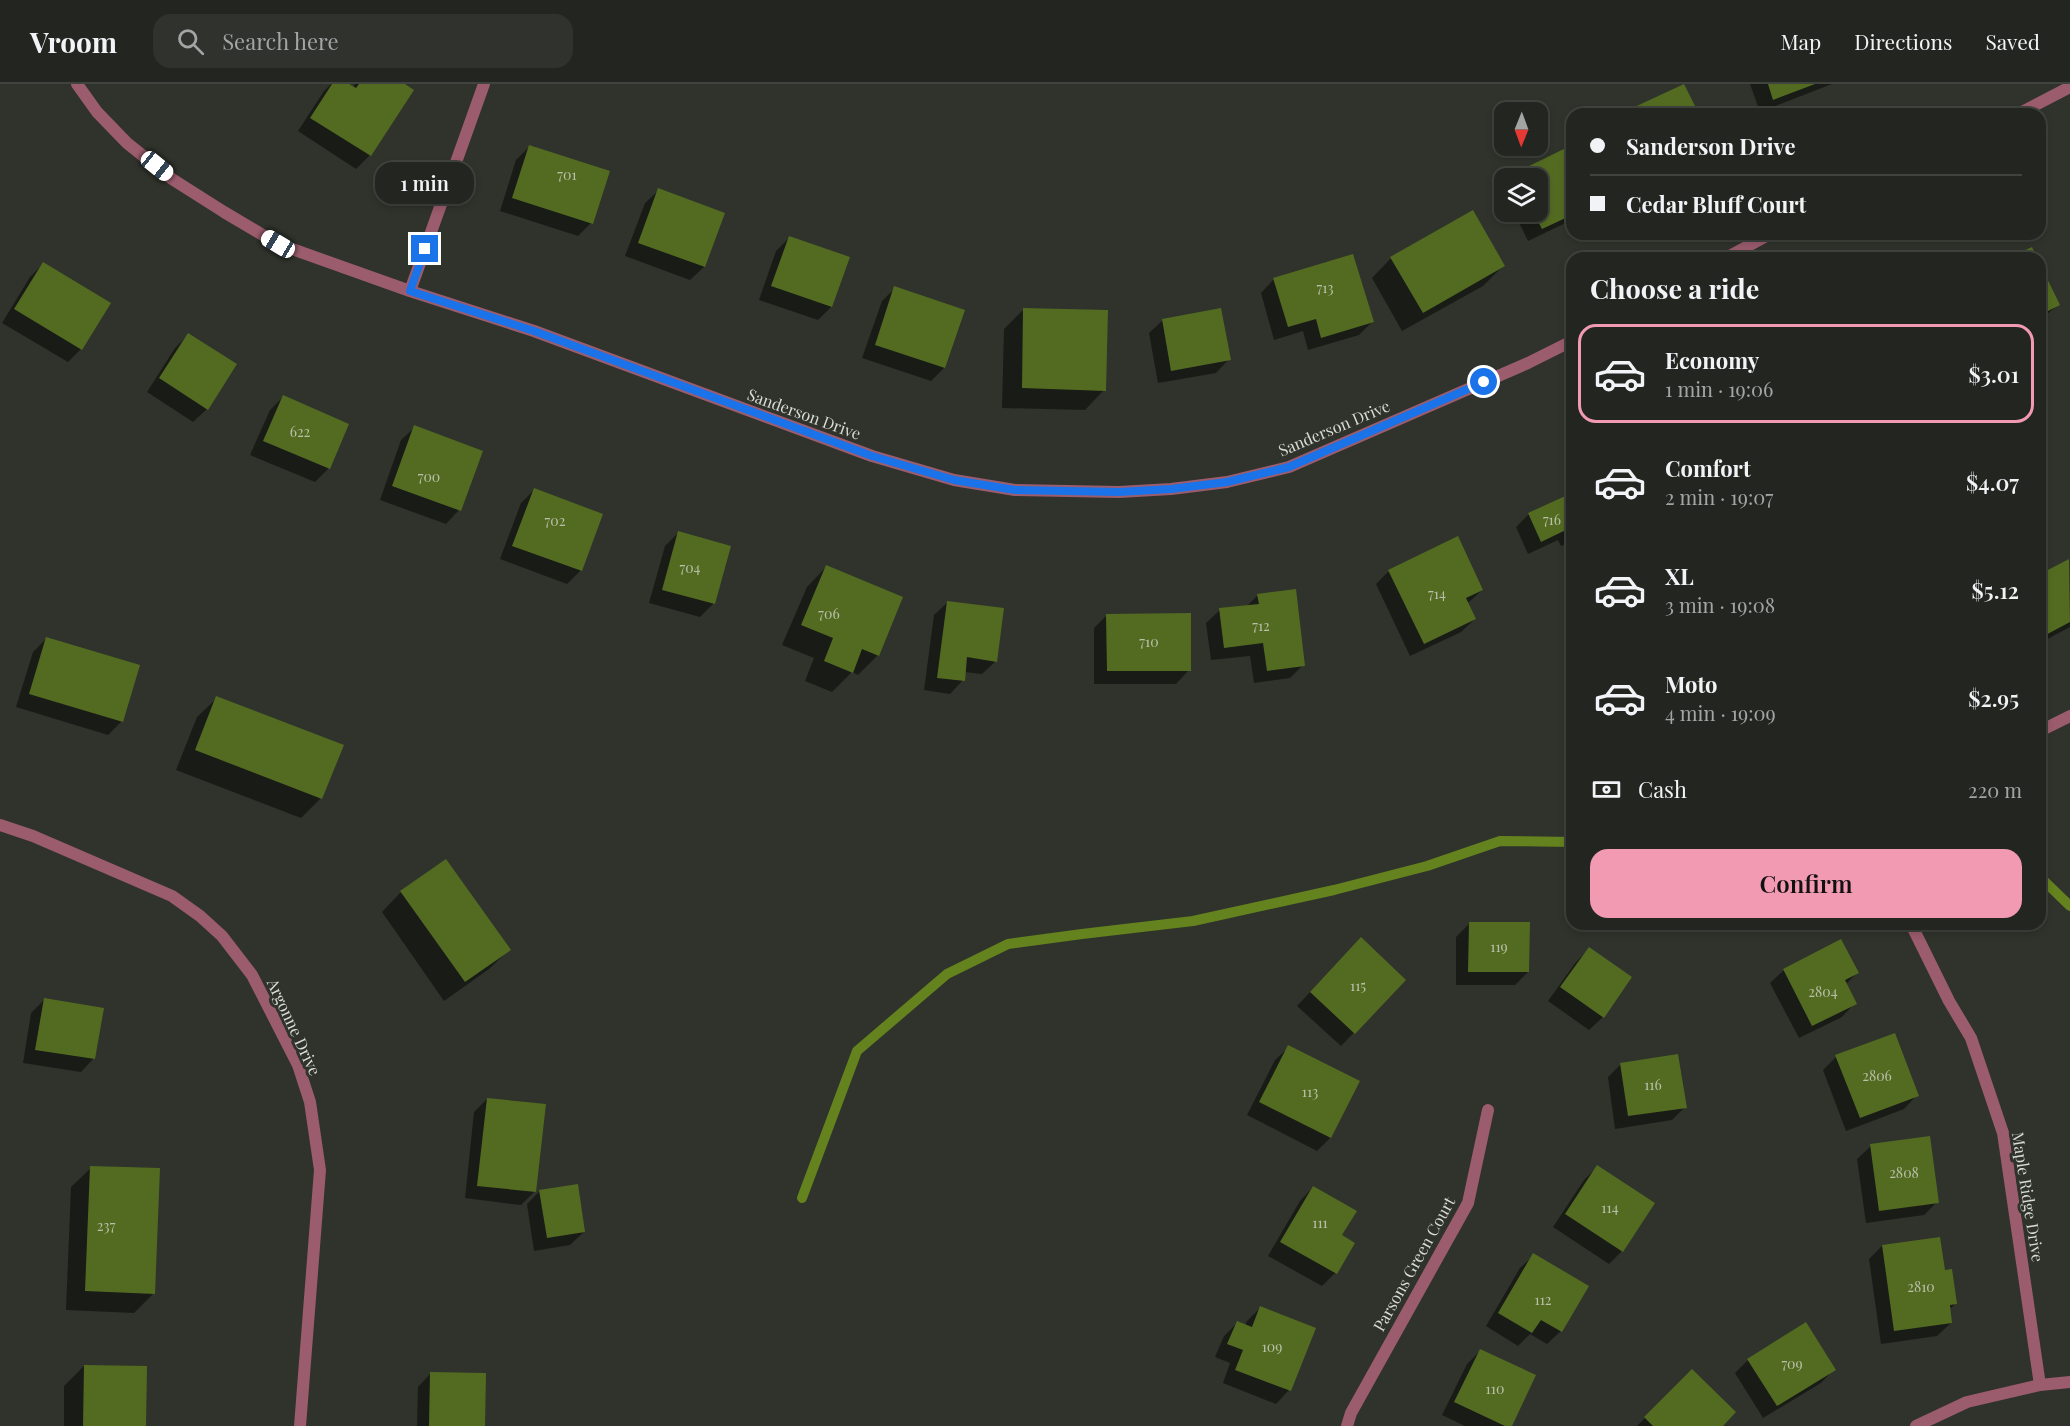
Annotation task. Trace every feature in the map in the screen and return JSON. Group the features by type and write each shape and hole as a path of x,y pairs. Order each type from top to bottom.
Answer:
{"street":[{"name":"Sanderson Drive","path":"77,84 97,112 127,142 172,178 278,244 410,291 534,331 872,456 954,480 1015,490 1119,492 1171,489 1227,482 1289,467 1528,363 1566,344"},
{"path":"410,291 484,84"},
{"path":"2030,108 2070,87"},
{"path":"1737,252 1759,240"},
{"path":"2046,728 2070,716"},
{"name":"Argonne Drive","path":"0,825 33,836 172,896 201,916 222,936 252,975 298,1065 310,1102 320,1170 300,1426"},
{"name":"Maple Ridge Drive","path":"1914,930 1949,1001 1971,1038 2003,1132 2040,1385"},
{"name":"Parsons Green Court","path":"1347,1426 1351,1413 1468,1203 1488,1110"},
{"path":"1916,1426 1967,1402 2040,1385 2070,1382"}],"building":[{"path":"332,84 349,84 356,88 359,84 405,84 414,90 371,156 310,118"},
{"path":"1684,84 1696,108 1632,108"},
{"path":"1768,84 1815,84 1773,100"},
{"path":"529,145 610,171 593,224 512,198"},
{"path":"1566,148 1566,218 1542,229 1538,222 1548,222 1548,168 1525,168"},
{"path":"658,188 725,213 705,267 638,243"},
{"path":"1473,210 1505,266 1423,313 1390,257"},
{"path":"789,236 850,257 832,307 771,286"},
{"path":"2032,247 2034,252 2021,252"},
{"path":"1353,254 1374,322 1321,338 1316,319 1288,327 1273,278"},
{"path":"43,262 111,303 82,350 14,309"},
{"path":"2046,276 2060,305 2046,312"},
{"path":"894,286 965,310 945,368 875,345"},
{"path":"1023,308 1108,310 1106,391 1022,388"},
{"path":"1221,308 1231,360 1171,371 1162,319"},
{"path":"188,333 237,364 208,410 159,378"},
{"path":"283,395 349,424 330,469 263,441"},
{"path":"414,425 483,451 461,511 392,486"},
{"path":"534,488 603,514 582,571 512,546"},
{"path":"1566,496 1566,530 1541,542 1528,513"},
{"path":"678,531 731,546 715,604 662,590"},
{"path":"1458,536 1483,590 1466,598 1476,619 1424,644 1388,570"},
{"path":"2069,559 2070,622 2046,635 2046,571"},
{"path":"826,565 903,597 879,656 862,649 853,673 824,661 833,638 801,625"},
{"path":"1296,589 1305,666 1267,671 1263,643 1224,648 1219,608 1259,604 1257,594"},
{"path":"947,601 1004,608 997,662 967,657 965,681 937,678"},
{"path":"1191,613 1191,671 1107,671 1106,614"},
{"path":"46,637 140,665 123,722 29,694"},
{"path":"216,696 344,745 322,799 195,750"},
{"path":"446,859 511,950 465,982 400,891"},
{"path":"1469,922 1530,922 1529,972 1468,972"},
{"path":"1361,937 1406,980 1355,1034 1310,992"},
{"path":"1841,939 1859,973 1845,980 1857,1004 1812,1026 1783,969"},
{"path":"1589,947 1632,977 1604,1018 1560,987"},
{"path":"44,998 104,1008 95,1059 35,1050"},
{"path":"1895,1033 1919,1096 1860,1118 1835,1055"},
{"path":"1288,1045 1360,1081 1331,1138 1259,1102"},
{"path":"1678,1054 1687,1108 1628,1116 1620,1063"},
{"path":"487,1098 546,1104 536,1192 477,1186"},
{"path":"1930,1136 1939,1203 1879,1211 1870,1144"},
{"path":"1597,1165 1655,1203 1623,1252 1565,1214"},
{"path":"90,1166 160,1168 155,1294 85,1291"},
{"path":"578,1184 585,1232 547,1238 539,1190"},
{"path":"1313,1186 1357,1211 1342,1235 1355,1243 1337,1274 1280,1242"},
{"path":"1940,1237 1945,1270 1952,1269 1957,1304 1950,1305 1952,1323 1894,1331 1882,1245"},
{"path":"1533,1253 1589,1286 1562,1332 1541,1320 1532,1333 1498,1313"},
{"path":"1260,1306 1316,1328 1291,1391 1235,1370 1243,1350 1227,1344 1237,1321 1252,1327"},
{"path":"1806,1322 1836,1370 1777,1406 1747,1359"},
{"path":"1480,1349 1536,1375 1512,1426 1505,1426 1454,1402"},
{"path":"84,1365 147,1366 146,1426 83,1426"},
{"path":"1692,1369 1736,1412 1723,1426 1653,1426 1644,1417"},
{"path":"430,1372 486,1373 485,1426 429,1426"}],"waterway":[{"path":"802,1198 857,1051 947,974 1008,944 1193,921 1334,890 1427,866 1500,841 1566,842"},
{"path":"2046,883 2070,906"}],"route":[{"path":"425,249 410,291 534,331 872,456 954,480 1015,490 1119,492 1171,489 1227,482 1289,467 1484,382"}]}
